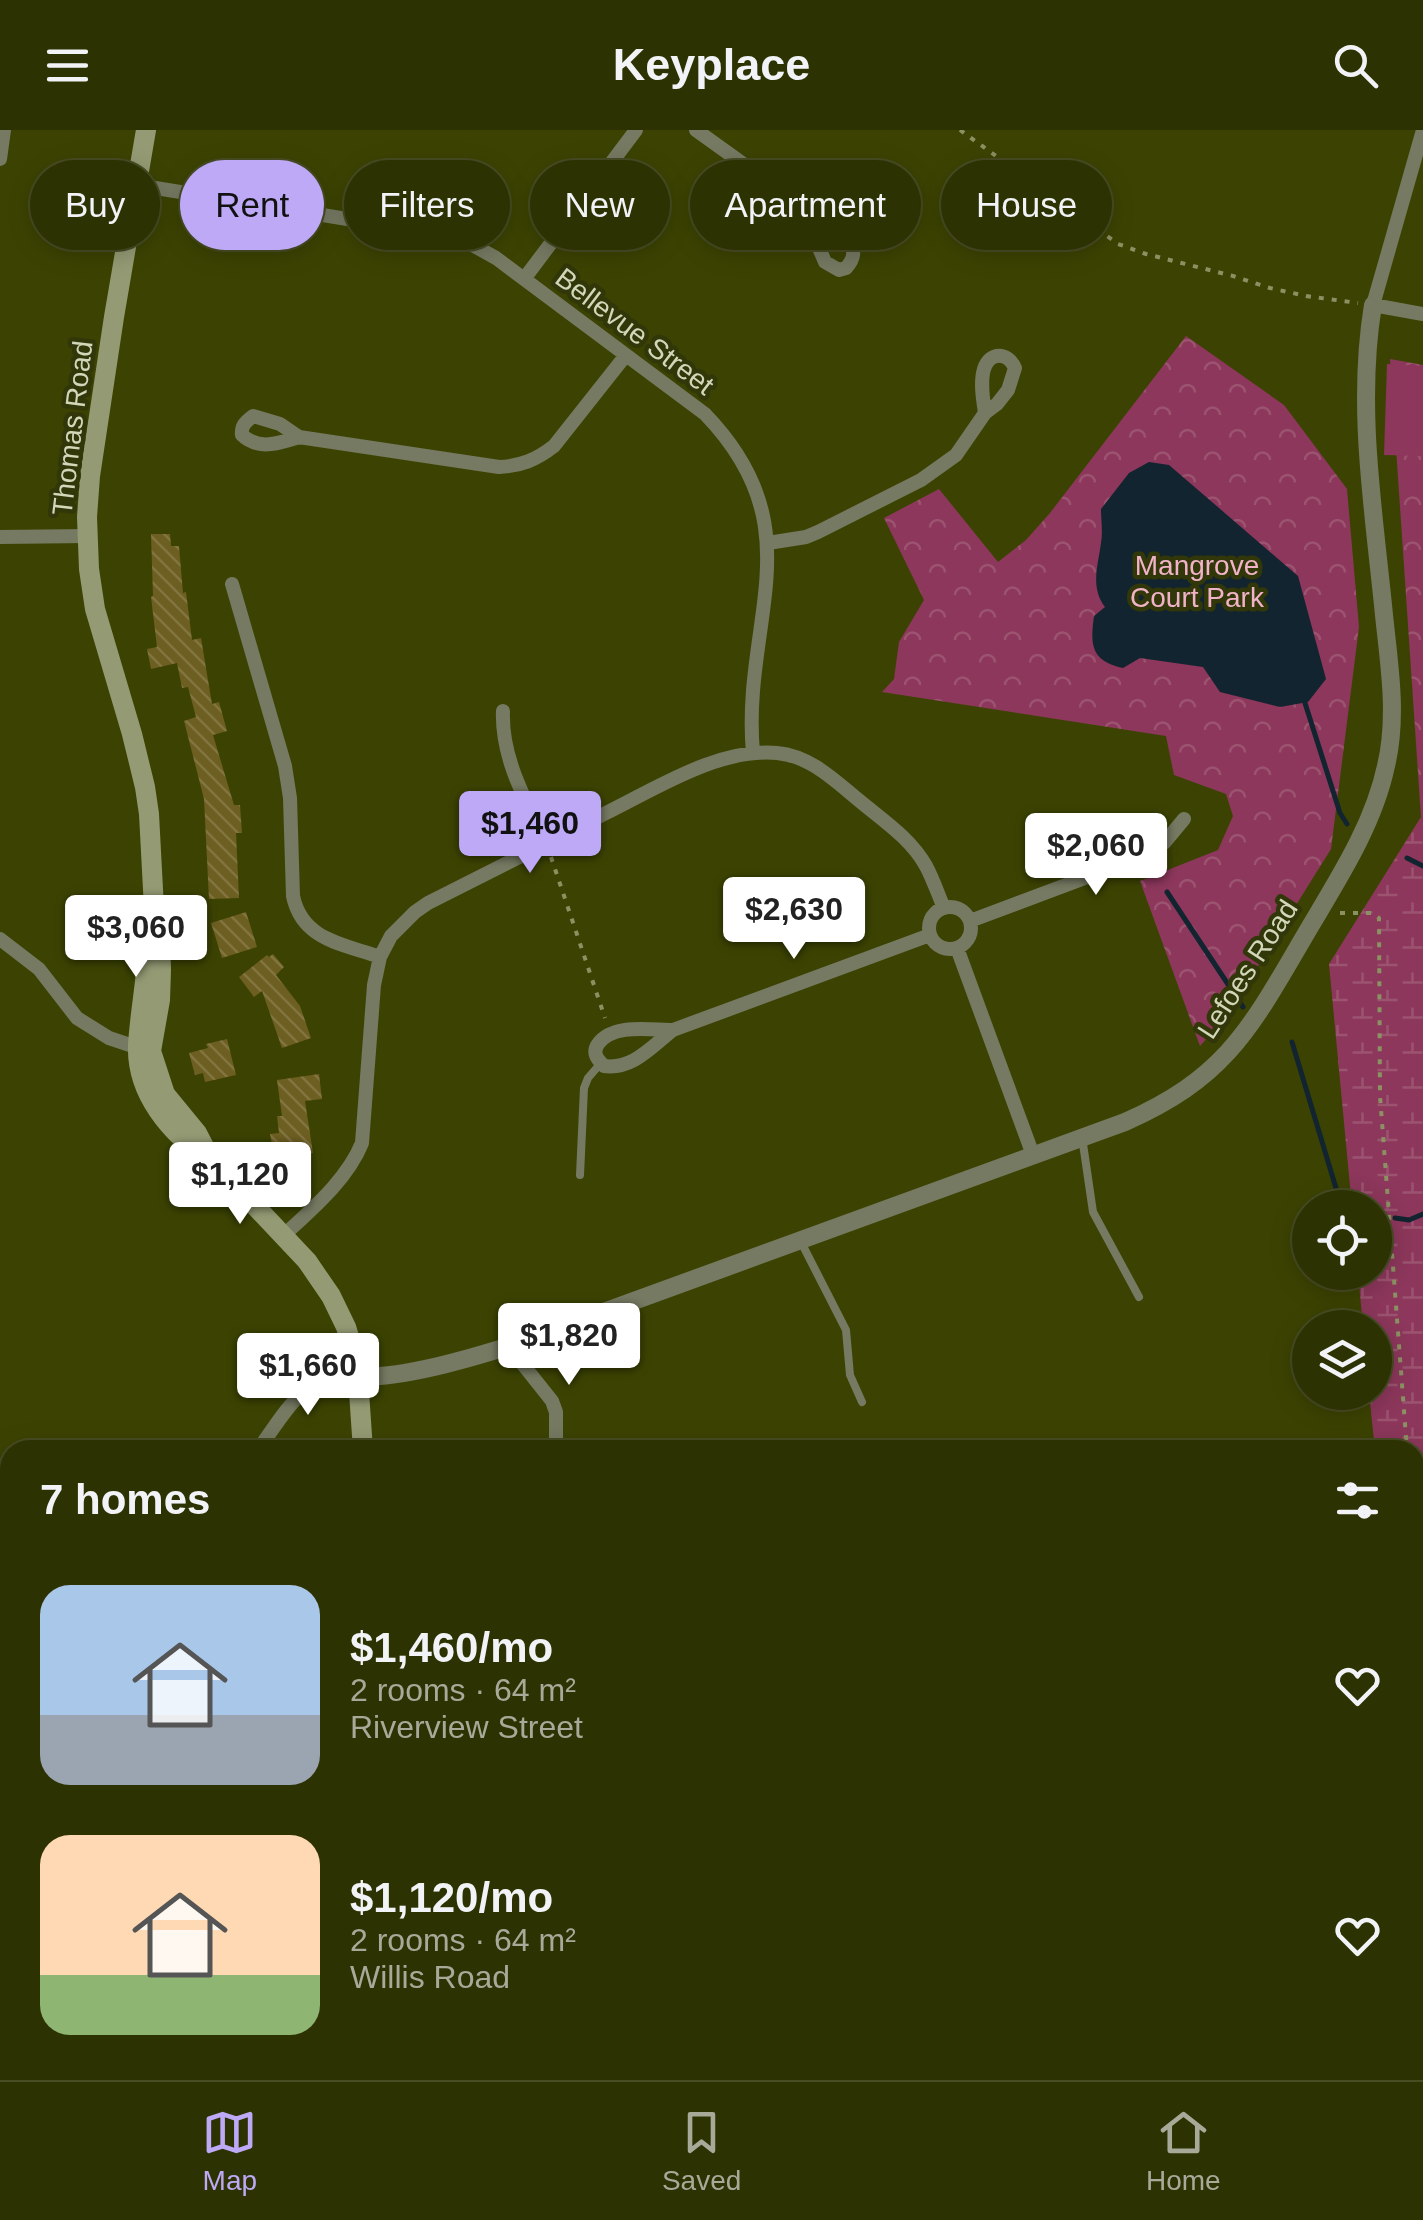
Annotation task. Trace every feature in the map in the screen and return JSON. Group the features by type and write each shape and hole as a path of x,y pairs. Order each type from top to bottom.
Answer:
{"main road":[{"name":"Thomas Road","path":"141,160 146,130"},
{"name":"Thomas Road","path":"126,250 87,517 95,610 145,787 154,908 148,937 144,1050"},
{"path":"144,1050 145,1084 160,1113 188,1146 210,1158 307,1261 331,1296 346,1327 360,1377 363,1440"}],"street":[{"path":"0,159 4,130"},
{"path":"524,278 636,130"},
{"path":"696,130 737,160"},
{"name":"Lefoes Road","path":"360,1377 446,1363 513,1344 1082,1137 1174,1098 1211,1070 1243,1036 1320,908 1374,806 1387,764 1392,728 1390,671 1365,401 1366,350 1373,305 1423,130"},
{"name":"Bellevue Street","path":"160,189 458,236 524,278 705,414 735,448 755,486 768,544 764,618 751,702 753,753"},
{"path":"1373,305 1423,314"},
{"path":"299,436 499,468 519,466 540,458 554,446 626,355"},
{"path":"768,544 818,532 933,473 956,456 985,413"},
{"path":"0,537 88,536"},
{"path":"232,584 285,766 296,910 313,932 380,957"},
{"path":"504,710 508,755 546,843"},
{"path":"283,1236 342,1177 362,1143 374,985 380,957 392,936 428,903 546,843 715,761 753,753 778,753 816,766 883,820 919,856 944,908"},
{"path":"970,921 1138,858 1164,843 1184,820"},
{"path":"944,908 962,911 970,921 968,940 957,948 938,945 930,935 933,916 944,908"},
{"path":"673,1030 638,1029 611,1035 597,1045 595,1052 601,1063 618,1066 640,1057 673,1030 930,935"},
{"path":"0,939 39,969 78,1018 109,1038 144,1050"},
{"path":"957,948 1033,1155"},
{"path":"513,1344 521,1362 552,1401 556,1440"},
{"path":"265,1440 292,1403 310,1386 338,1375 360,1377"}],"lane":[{"path":"580,1174 584,1088 601,1063"},
{"path":"1082,1137 1093,1212 1139,1297"},
{"path":"800,1240 846,1330 850,1375 862,1402"}],"path":[{"path":"960,130 1118,244 1270,288 1373,305"},
{"path":"546,843 611,1035"},
{"path":"1320,908 1342,914 1373,913 1379,918 1380,1096 1406,1440"}],"green space":[{"name":"Mangrove Court Park","path":"1186,336 1284,405 1347,489 1359,627 1331,849 1228,1014 1200,1046 1140,881 1218,850 1233,816 1226,794 1174,775 1166,736 882,692 894,679 899,642 924,600 884,518 939,489 998,562 1026,540 1050,513"},
{"path":"1390,359 1423,365 1423,818 1421,817"},
{"path":"1387,364 1423,366 1423,456 1384,455"},
{"path":"1421,817 1423,1440 1374,1440 1371,1410 1392,1410 1392,1310 1361,1310 1360,1290 1392,1290 1392,1190 1350,1190 1329,964"}],"water":[{"path":"1149,462 1169,465 1298,576 1326,679 1308,702 1280,707 1220,692 1203,667 1140,658 1123,668 1104,661 1095,650 1094,616 1105,607 1096,584 1101,509 1129,473"}],"building":[{"path":"151,534 170,534 171,546 179,546 192,640 201,638 212,704 219,702 227,731 213,735 234,805 240,805 242,833 236,833 239,898 209,899 204,799 184,721 196,717 188,687 182,688 177,663 151,669 147,649 157,647 151,597"},
{"path":"246,912 257,947 222,958 211,923"},
{"path":"273,954 284,967 276,975 300,1006 311,1038 282,1048 262,991 254,997 239,977"},
{"path":"227,1039 236,1075 205,1082 203,1073 195,1075 189,1053"},
{"path":"319,1074 322,1099 305,1101 313,1153 283,1157 282,1148 273,1150 270,1134 279,1133 277,1116 282,1116 277,1080"}],"waterway":[{"path":"1305,703 1340,813 1347,824"},
{"path":"1407,858 1423,866"},
{"path":"1167,892 1243,1007"},
{"path":"1292,1042 1337,1190"},
{"path":"1395,1218 1409,1220 1423,1214"}]}
